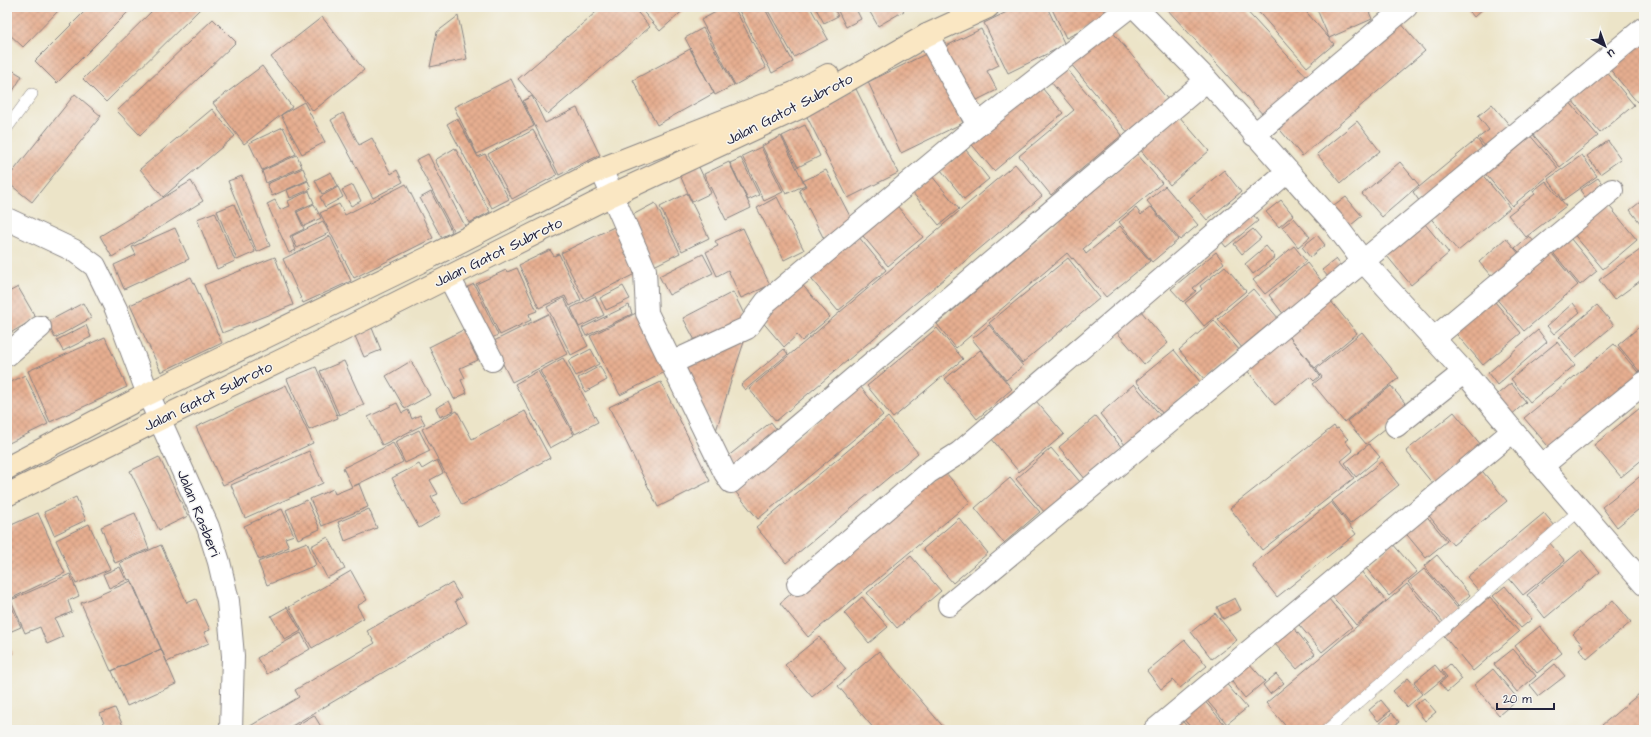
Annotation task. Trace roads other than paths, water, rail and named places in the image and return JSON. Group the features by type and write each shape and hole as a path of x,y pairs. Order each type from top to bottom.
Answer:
{"main road":[{"path":"7,468 148,394 432,256 601,169 798,100 964,7"},
{"name":"Jalan Gatot Subroto","path":"7,495 303,350 927,35 988,7"}],"street":[{"path":"671,363 747,328 766,302 978,125 1130,7"},
{"path":"1135,7 1207,80 1254,135 1334,223 1363,261 1464,372 1542,466 1644,584"},
{"path":"1254,135 1406,7"},
{"path":"949,605 1644,28"},
{"path":"927,35 978,125"},
{"path":"601,169 645,270 647,313 725,473 731,482 1207,80"},
{"path":"798,584 929,472 959,452 1288,172"},
{"path":"1433,338 1612,190"},
{"name":"Jalan Rasberi","path":"7,219 73,250 95,266 116,309 148,394 208,527 221,570 228,601 233,656 231,730"},
{"path":"449,276 492,360"},
{"path":"7,355 40,327"},
{"path":"1396,426 1464,372"},
{"path":"1542,466 1644,383"},
{"path":"1154,730 1513,431"}],"lane":[{"path":"7,128 32,94"},
{"path":"1327,730 1580,510"}]}
